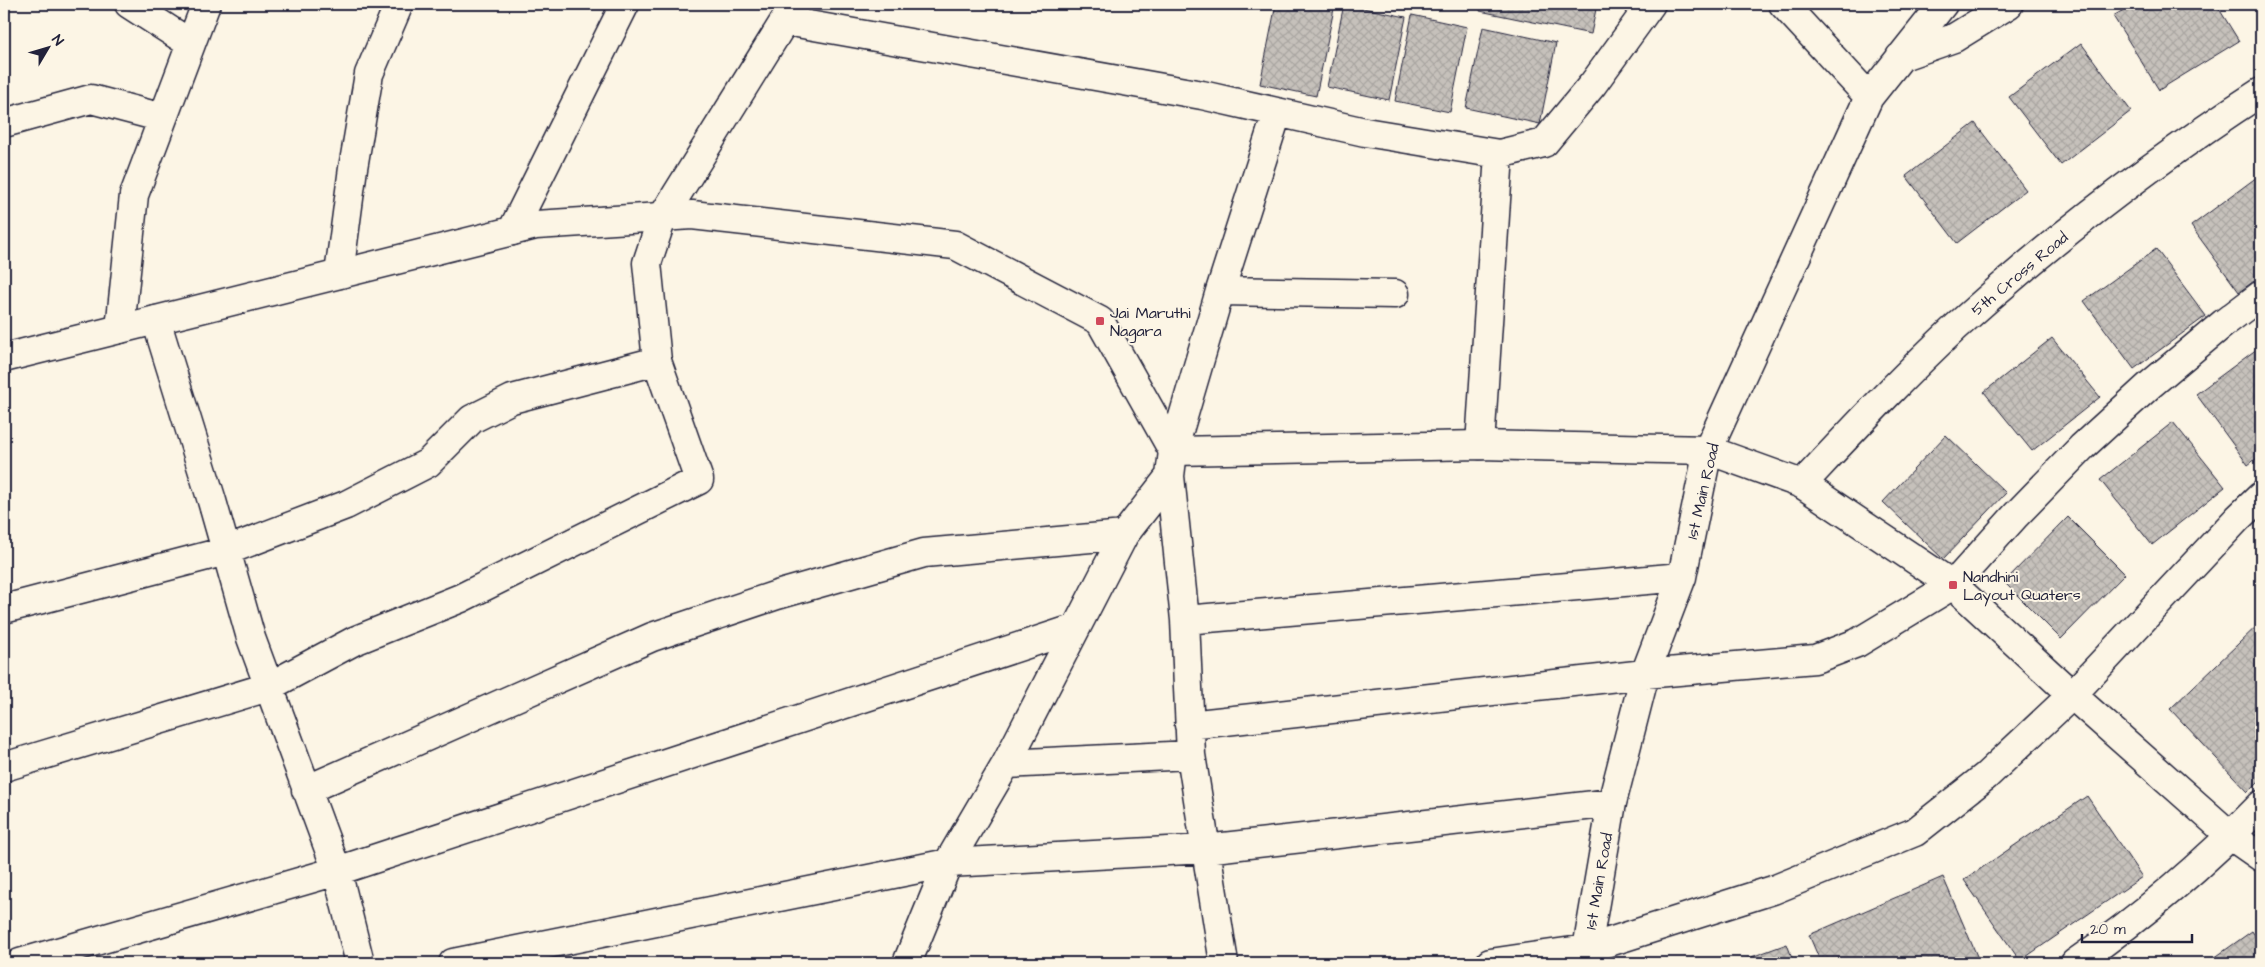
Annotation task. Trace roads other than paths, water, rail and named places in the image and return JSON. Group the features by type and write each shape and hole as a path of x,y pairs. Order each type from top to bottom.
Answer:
{"street":[{"path":"129,4 191,44"},
{"path":"120,329 134,195 206,4"},
{"path":"338,274 369,74 399,4"},
{"path":"512,231 625,4"},
{"path":"4,767 268,687 354,641 461,598 699,480 657,361 647,263 662,218 790,12 1202,95 1365,132 1499,154 1544,143 1593,84 1651,4"},
{"path":"1783,4 1869,97"},
{"name":"1st Main Road","path":"1587,956 1612,803 1645,674 1682,577 1708,450 1869,97 1943,4"},
{"path":"1900,57 1954,38 2009,4"},
{"name":"5th Cross Road","path":"1802,484 1877,404 1948,335 2037,256 2123,188 2212,124 2261,92"},
{"path":"4,123 91,99 163,118"},
{"path":"907,963 948,863 1006,764 1124,535 1172,463 1220,291 1277,113"},
{"path":"1480,445 1499,154"},
{"path":"4,358 536,225 692,215 955,245 1100,321 1172,463 1185,620 1191,755 1224,963"},
{"path":"1220,291 1395,294"},
{"path":"1189,725 1645,674 1815,659 1858,643 1953,585 2016,515 2082,447 2151,384 2224,323 2261,295"},
{"path":"156,320 268,687 337,871 360,963"},
{"path":"4,609 226,551 346,505 428,463 472,419 512,399 657,361"},
{"path":"1172,463 1480,445 1708,450 1802,484 1953,585 2072,695 2231,836 2261,857"},
{"path":"1490,963 1587,956 1773,890 1915,832 1986,776 2072,695 2238,518 2261,496"},
{"path":"306,790 652,637 777,595 924,553 1124,535"},
{"path":"1185,620 1682,577"},
{"path":"20,963 337,871 1076,628"},
{"path":"1006,764 1191,755"},
{"path":"453,963 948,863 1205,849 1612,803"},
{"path":"2075,963 2114,936 2174,889 2231,836 2261,804"}],"place":[{"name":"Jai Maruthi Nagara","path":"1100,321"},
{"name":"Nandhini Layout Quaters","path":"1953,585"}]}
